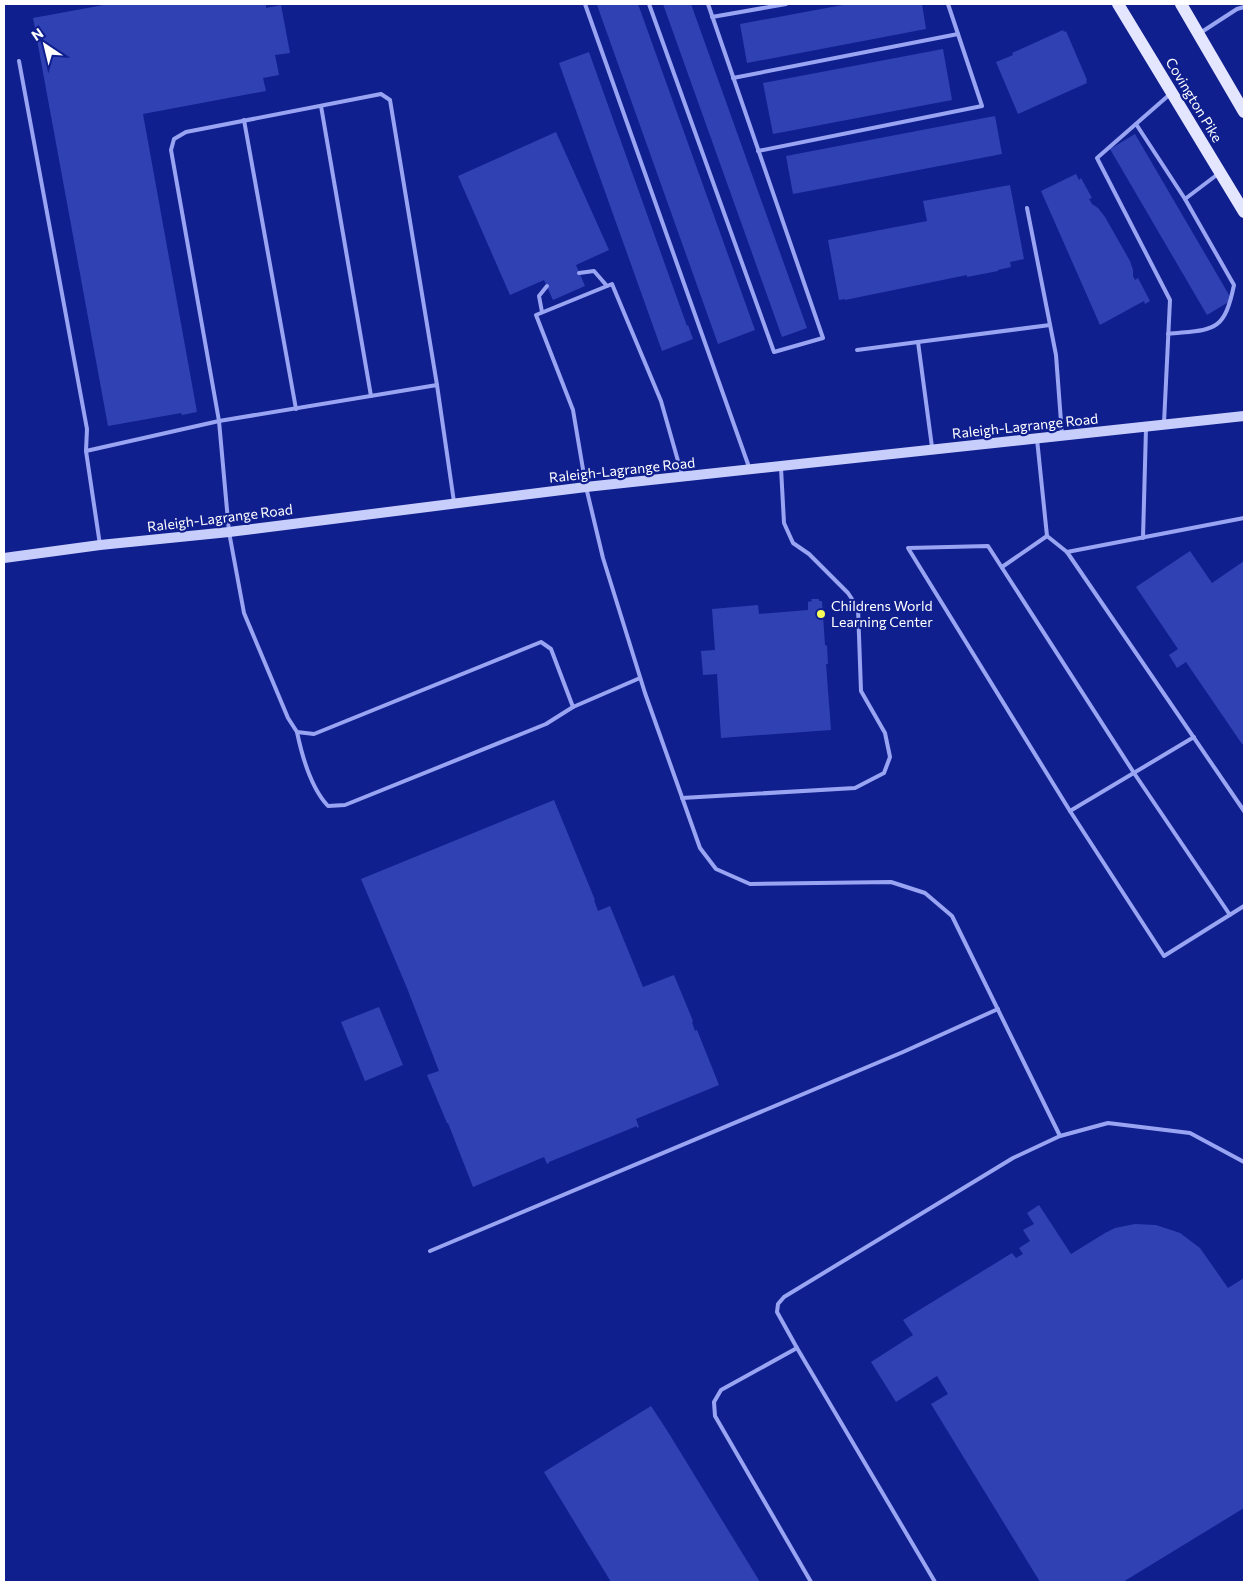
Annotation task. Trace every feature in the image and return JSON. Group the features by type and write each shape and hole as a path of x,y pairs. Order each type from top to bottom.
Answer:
{"main road":[{"name":"Covington Pike","path":"1118,4 1244,212"},
{"path":"1181,4 1244,112"},
{"name":"Raleigh-Lagrange Road","path":"4,558 586,487 1244,416"}],"lane":[{"path":"584,4 750,469"},
{"path":"649,4 774,352 823,338 708,4"},
{"path":"712,17 786,4"},
{"path":"758,151 982,106 948,4"},
{"path":"1199,34 1237,9 1244,7"},
{"path":"734,78 958,34"},
{"path":"19,61 87,429 86,451 100,545"},
{"path":"1164,425 1170,300 1097,158 1172,93"},
{"path":"454,503 438,385 390,100 381,94 186,132 174,139 171,150 219,421 229,532 244,613 288,718 297,732 301,754 320,797 328,806 344,805 546,724 573,707 640,678"},
{"path":"321,106 371,396"},
{"path":"244,120 296,409"},
{"path":"1136,124 1184,199 1234,285 1230,307 1223,320 1210,329 1168,334"},
{"path":"1184,199 1220,172"},
{"path":"1027,208 1056,355 1062,436"},
{"path":"579,273 594,271 607,286"},
{"path":"683,476 661,401 612,284 536,315 572,410 586,487 603,558 640,678 700,848 716,869 750,884 891,882 925,893 952,916 1060,1136"},
{"path":"542,312 539,296 547,286"},
{"path":"857,350 1050,325"},
{"path":"918,342 933,450"},
{"path":"86,451 219,421 438,385"},
{"path":"1143,538 1146,427"},
{"path":"1037,438 1047,536 1067,552 1244,811"},
{"path":"682,798 855,788 884,773 890,757 885,733 861,691 858,608 848,593 810,554 793,543 784,523 781,466"},
{"path":"1067,552 1244,518"},
{"path":"1002,567 1047,536"},
{"path":"1230,915 1134,773 988,546 908,548 1070,811 1164,956 1230,915 1244,906"},
{"path":"297,732 314,734 541,642 551,648 573,707"},
{"path":"1070,811 1194,737"},
{"path":"430,1251 894,1055 998,1009"},
{"path":"935,1582 797,1348 777,1312 778,1304 784,1297 1013,1158 1060,1136 1108,1123 1190,1133 1244,1162"},
{"path":"797,1348 721,1390 714,1402 715,1416 811,1582"}],"building":[{"path":"109,4 266,4 266,8 281,5 290,53 275,55 279,75 263,78 266,91 143,114 197,412 108,426 33,18"},
{"path":"638,4 755,330 718,344 597,5"},
{"path":"663,4 691,4 807,328 782,337"},
{"path":"848,4 922,4 926,29 747,63 740,24"},
{"path":"1063,30 1064,32 1066,31 1087,83 1018,114 996,62"},
{"path":"943,49 952,100 773,134 763,83"},
{"path":"589,52 693,339 662,351 559,63"},
{"path":"995,116 1002,154 793,194 786,156"},
{"path":"556,132 609,250 576,265 585,286 553,300 544,280 510,295 458,176"},
{"path":"1135,134 1232,300 1207,315 1110,149"},
{"path":"1076,174 1079,180 1081,178 1092,198 1089,199 1092,204 1105,217 1130,261 1135,280 1138,278 1150,301 1145,304 1144,301 1100,325 1041,191"},
{"path":"1010,185 1024,259 1010,262 1011,267 998,271 967,277 967,275 839,300 828,240 927,221 923,201"},
{"path":"1190,551 1212,583 1244,561 1244,743 1242,744 1186,662 1177,668 1169,655 1178,649 1136,587"},
{"path":"811,599 822,601 825,645 827,646 828,664 826,664 831,730 721,738 717,674 703,675 701,651 715,650 712,609 758,605 759,614 808,610 808,602 812,601"},
{"path":"554,800 598,911 610,906 643,987 674,975 693,1021 695,1031 697,1030 719,1085 636,1119 639,1127 637,1128 637,1126 547,1164 544,1157 473,1187 427,1075 439,1071 407,988 361,879"},
{"path":"379,1007 403,1065 365,1081 341,1022"},
{"path":"1039,1205 1071,1254 1115,1228 1135,1224 1156,1225 1180,1233 1200,1248 1228,1288 1244,1278 1244,1508 1123,1582 1040,1582 931,1404 948,1394 937,1376 896,1402 871,1362 913,1335 903,1320 1012,1253 1016,1258 1023,1254 1019,1248 1030,1241 1023,1230 1034,1224 1027,1213"},
{"path":"651,1406 760,1582 611,1582 544,1472"}],"place":[{"name":"Childrens World Learning Center","path":"821,614"}]}
